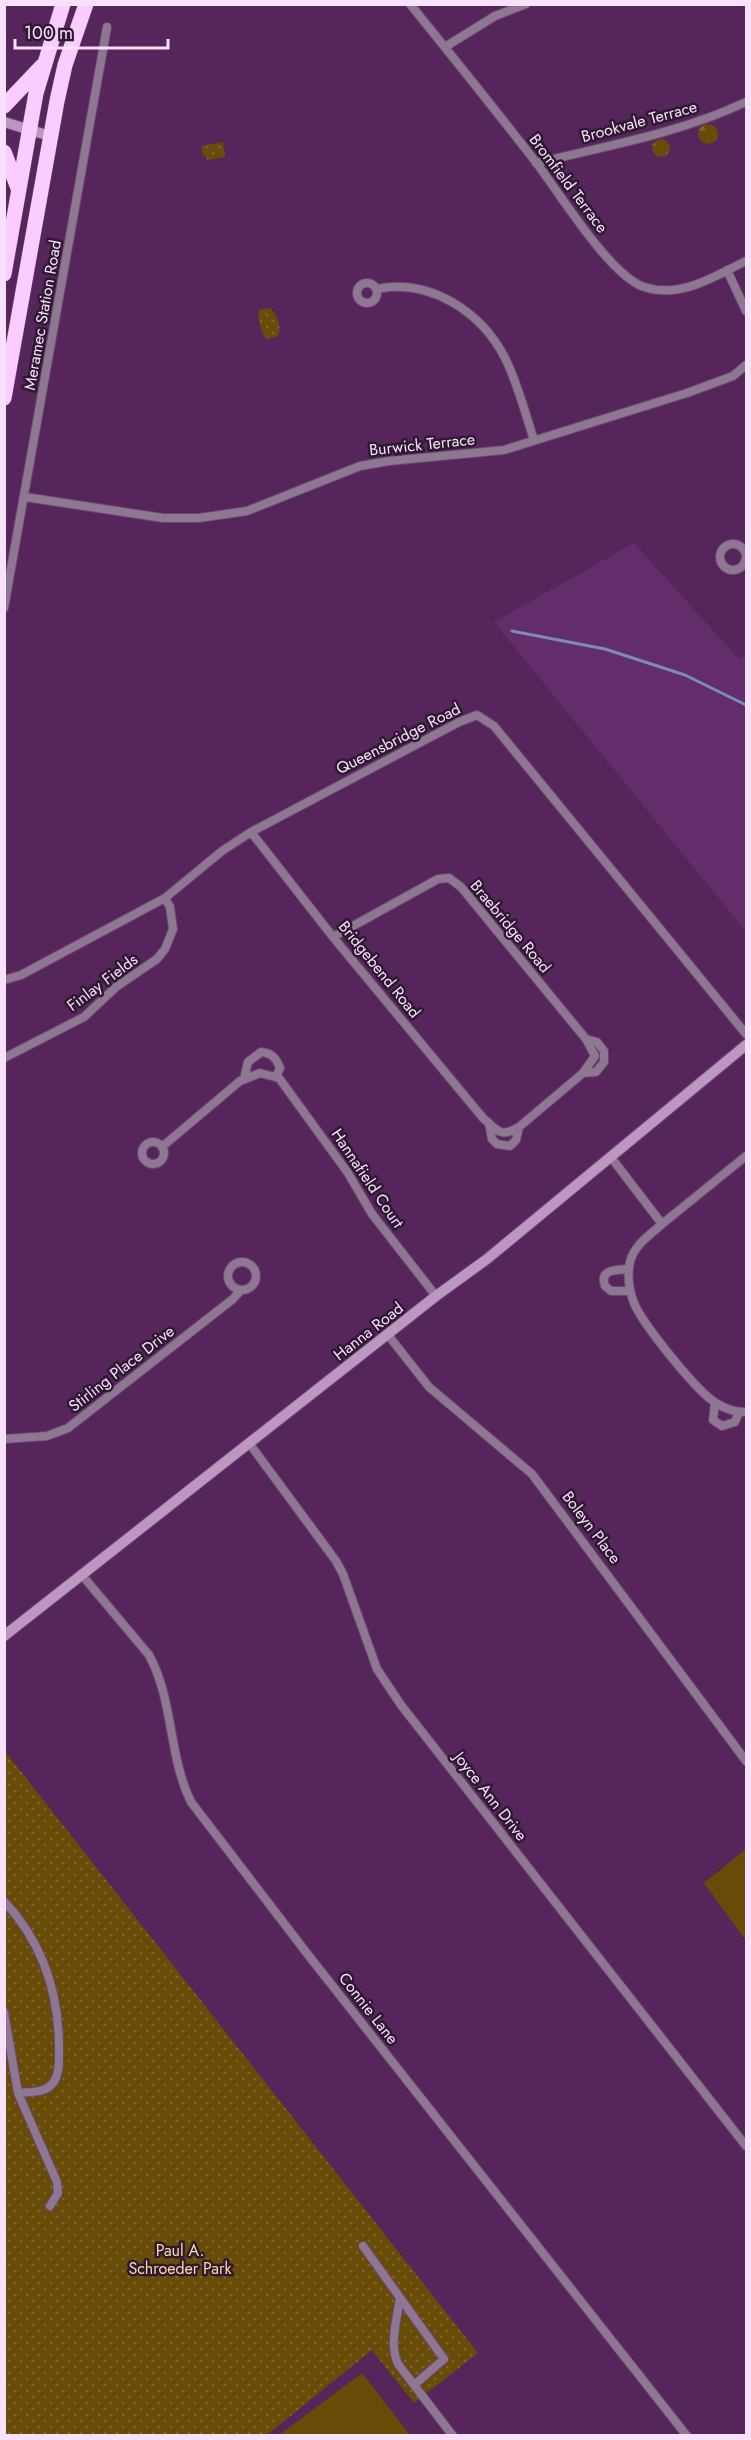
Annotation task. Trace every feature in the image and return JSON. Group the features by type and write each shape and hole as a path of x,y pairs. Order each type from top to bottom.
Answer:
{"highway":[{"path":"4,274 28,131 44,64 63,4"},
{"path":"4,398 50,136 65,65 86,4"},
{"path":"4,106 44,64"},
{"path":"4,152 19,193"}],"street":[{"name":"Bromfield Terrace","path":"410,4 536,163 605,256 617,270 634,283 652,289 672,291 693,286 747,261"},
{"path":"445,47 495,16 526,4"},
{"name":"Meramec Station Road","path":"4,608 107,27"},
{"name":"Brookvale Terrace","path":"536,163 682,128 747,102"},
{"path":"4,122 50,136"},
{"path":"4,130 28,131"},
{"path":"728,270 747,311"},
{"path":"377,289 398,286 424,290 438,295 475,318 496,342 513,375 534,440"},
{"name":"Burwick Terrace","path":"25,497 163,518 199,518 247,511 360,466 504,450 687,393 733,376 747,365"},
{"name":"Queensbridge Road","path":"4,980 21,975 165,898 222,851 251,832 459,722 477,715 486,718 502,735 747,1034"},
{"name":"Bridgebend Road","path":"251,832 333,937 489,1123 492,1139 503,1146 510,1146 516,1140 519,1127 583,1073 595,1056"},
{"name":"Braebridge Road","path":"333,937 438,879 449,878 461,887 586,1039 595,1056"},
{"name":"Finlay Fields","path":"4,1058 84,1017 116,987 157,959 165,950 173,929 170,907 165,898"},
{"name":"Braebridge Road","path":"583,1073 596,1072 604,1062 604,1051 597,1042 586,1039"},
{"name":"Hanna Road","path":"4,1636 436,1296 487,1259 747,1045"},
{"name":"Hannafield Court","path":"162,1146 244,1079 248,1062 261,1052 268,1053 276,1059 280,1068 276,1077 348,1173 372,1214 436,1296"},
{"path":"244,1079 260,1073 276,1077"},
{"path":"489,1123 500,1132 508,1133 519,1127"},
{"path":"610,1156 662,1224"},
{"path":"715,1403 712,1420 722,1426 735,1422 743,1412 715,1403 682,1370 640,1314 630,1291 629,1269 634,1251 662,1224 747,1156"},
{"path":"629,1269 611,1270 605,1274 603,1279 605,1287 611,1291 630,1291"},
{"name":"Stirling Place Drive","path":"4,1439 47,1436 68,1428 233,1299 241,1290"},
{"name":"Boleyn Place","path":"388,1335 429,1387 532,1474 747,1761"},
{"name":"Joyce Ann Drive","path":"249,1443 336,1561 343,1574 377,1669 401,1705 747,2146"},
{"name":"Connie Lane","path":"81,1574 149,1655 157,1669 163,1684 180,1776 191,1802 309,1956 687,2436"},
{"path":"4,1901 25,1925 44,1962 53,1987 58,2030 58,2069 52,2085 47,2089 18,2093"},
{"path":"4,2012 18,2093 57,2182 58,2193 50,2206"},
{"path":"363,2246 444,2359 414,2385"},
{"path":"400,2298 393,2347 398,2364 453,2436"}],"shaded area":[{"path":"634,543 738,658 746,654 746,932 494,622"}],"green space":[{"path":"708,124 715,127 718,134 715,141 708,144 701,141 698,134 701,127"},
{"path":"657,139 665,139 670,144 668,155 657,157 652,152 652,144"},
{"path":"223,142 225,157 207,160 206,156 203,156 201,146"},
{"path":"270,308 278,321 279,333 278,336 267,339 261,329 259,310"},
{"name":"Paul A. Schroeder Park","path":"4,1750 478,2353 414,2403 372,2350 267,2435 5,2435"},
{"path":"746,1849 746,1941 704,1883"},
{"path":"362,2373 410,2435 279,2435"}],"waterway":[{"path":"512,631 605,649 685,675 746,705"}]}
